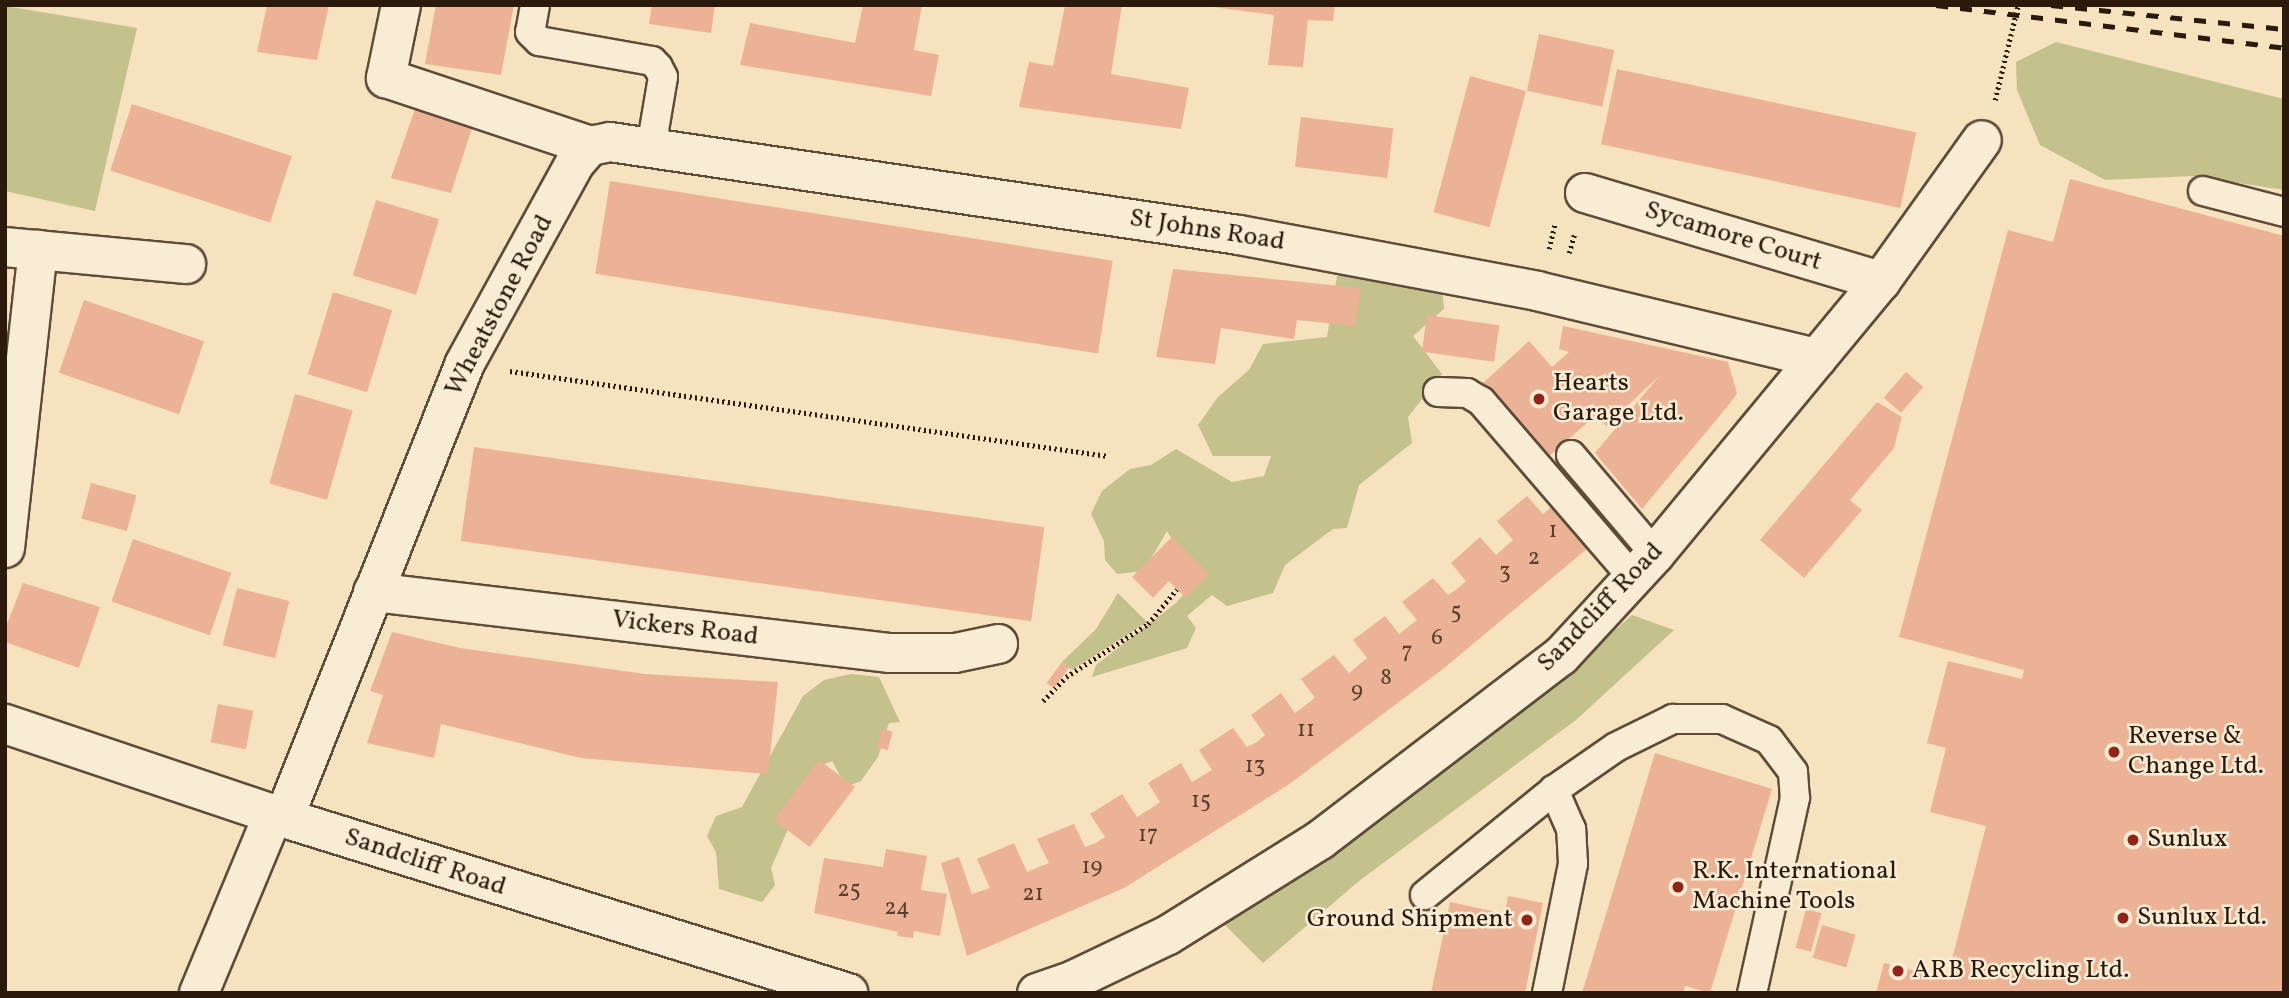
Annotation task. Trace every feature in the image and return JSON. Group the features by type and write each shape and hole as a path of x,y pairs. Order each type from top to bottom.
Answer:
{"street":[{"path":"401,5 386,78 590,146"},
{"name":"Sandcliff Road","path":"1037,993 1074,981 1168,935 1320,840 1561,656 1644,566 1881,281 1982,140"},
{"name":"St Johns Road","path":"590,146 610,142 1239,235 1537,291 1817,358"},
{"name":"Wheatstone Road","path":"199,993 278,817 373,592 464,365 575,163 590,146"},
{"name":"Sycamore Court","path":"1585,193 1881,281"},
{"path":"5,548 22,248 186,264"},
{"name":"Vickers Road","path":"373,592 890,653 955,653 998,645"},
{"name":"Sandcliff Road","path":"5,724 278,817 848,993"}],"lane":[{"path":"535,5 530,32 539,41 652,61 658,67 663,77 651,148"},
{"path":"2203,191 2284,212"},
{"path":"1438,392 1467,393 1480,401 1644,566"},
{"path":"1571,455 1644,566"},
{"path":"1425,895 1554,790 1616,747 1673,719 1722,719 1769,740 1793,772 1795,797 1752,993"},
{"path":"1547,993 1573,864 1571,829 1554,790"}],"path":[{"path":"1982,140 2008,58 2018,5"},
{"path":"464,365 1108,456"},
{"path":"1043,701 1066,677 1148,624 1177,589"}],"shaded area":[{"path":"5,6 137,28 95,211 5,191"},
{"path":"2056,42 2284,99 2284,190 2193,176 2105,180 2040,145 2017,90 2016,62"},
{"path":"1367,269 1442,287 1444,309 1413,336 1442,374 1408,417 1412,443 1359,485 1347,528 1333,529 1285,565 1273,593 1227,606 1212,595 1187,616 1196,628 1187,648 1092,677 1096,665 1176,603 1197,579 1167,531 1144,571 1117,574 1105,560 1104,541 1091,514 1102,491 1130,469 1151,465 1176,449 1232,482 1264,476 1271,456 1213,456 1198,425 1218,397 1249,370 1263,344 1327,337 1337,276"},
{"path":"1118,593 1147,622 1072,670 1062,662 1096,629"},
{"path":"1632,615 1674,630 1576,720 1359,881 1263,963 1224,924 1536,698"},
{"path":"851,674 879,677 900,722 889,723 878,757 861,781 846,787 832,761 815,768 771,868 775,885 762,902 719,889 716,852 707,836 716,816 742,807 803,696 824,680"}],"building":[{"path":"267,5 329,5 317,60 257,52"},
{"path":"436,5 514,5 501,75 425,64"},
{"path":"652,5 715,5 711,33 649,24"},
{"path":"863,5 922,5 914,50 939,55 931,96 740,65 750,23 855,43"},
{"path":"1065,5 1122,5 1111,74 1189,88 1181,129 1019,107 1029,62 1053,66"},
{"path":"1198,5 1335,5 1333,21 1308,20 1303,67 1268,65 1274,15"},
{"path":"1539,34 1614,50 1602,107 1527,91"},
{"path":"1617,69 1916,133 1900,208 1601,144"},
{"path":"1470,76 1526,91 1490,227 1434,212"},
{"path":"132,104 292,156 270,222 110,171"},
{"path":"415,109 474,122 451,193 391,178"},
{"path":"1301,117 1393,128 1387,178 1295,167"},
{"path":"2070,179 2284,236 2284,993 1876,993 1884,963 1947,979 1986,826 1930,812 1946,748 1927,743 1948,661 2022,679 2024,670 1899,637 2008,230 2053,242"},
{"path":"610,181 1113,261 1098,353 595,274"},
{"path":"376,200 439,219 416,295 353,276"},
{"path":"1173,269 1361,288 1355,326 1297,320 1294,339 1221,328 1215,364 1156,357"},
{"path":"333,292 392,310 367,392 308,374"},
{"path":"84,300 204,341 179,414 59,373"},
{"path":"1427,315 1499,325 1494,362 1422,352"},
{"path":"1563,326 1728,362 1737,393 1642,509 1595,453 1660,375 1606,426 1596,415 1548,457 1482,384 1529,341 1552,367 1569,352 1559,349"},
{"path":"1906,372 1923,387 1901,413 1884,398"},
{"path":"295,394 353,411 327,500 269,483"},
{"path":"1877,402 1902,417 1894,448 1850,500 1862,510 1804,578 1760,540"},
{"path":"474,447 1044,527 1031,621 461,541"},
{"path":"91,483 136,495 127,531 81,519"},
{"path":"1527,496 1543,514 1553,506 1588,548 1443,669 1288,785 1124,888 967,956 941,863 959,857 972,894 990,888 977,859 1014,843 1027,872 1049,863 1037,839 1074,824 1085,847 1096,843 1105,837 1090,814 1122,794 1137,817 1160,802 1148,783 1181,763 1192,782 1212,770 1199,750 1233,728 1247,747 1257,742 1265,735 1251,715 1281,693 1295,713 1315,698 1301,679 1334,655 1349,673 1367,658 1353,640 1385,616 1399,634 1417,620 1402,602 1433,578 1448,595 1457,589 1466,581 1451,563 1480,537 1496,555 1513,540 1497,521"},
{"path":"1172,537 1209,574 1186,598 1169,581 1153,598 1132,577"},
{"path":"133,539 231,573 210,635 112,601"},
{"path":"23,583 100,607 79,668 5,642 5,629"},
{"path":"237,588 289,601 275,658 223,645"},
{"path":"392,632 460,648 645,674 778,682 768,774 581,758 441,724 434,758 367,743 383,695 370,691"},
{"path":"1062,662 1069,667 1054,688 1047,683"},
{"path":"218,704 253,711 246,749 211,742"},
{"path":"882,729 893,732 888,750 877,747"},
{"name":"R.K. International Machine Tools","path":"1655,753 1772,789 1710,993 1685,986 1683,993 1582,993"},
{"path":"819,760 855,787 810,847 774,820"},
{"path":"886,849 927,856 921,890 947,894 940,936 914,931 913,938 897,936 898,932 814,913 824,858 883,867"},
{"path":"1508,896 1543,903 1525,993 1431,993 1450,902 1505,914"},
{"path":"1806,909 1821,913 1811,952 1796,948"},
{"path":"1822,925 1856,935 1846,967 1813,958"}],"railway":[{"path":"1936,5 2284,48"},
{"path":"2051,5 2284,29"}],"place":[{"name":"Hearts Garage Ltd.","path":"1539,399"},
{"name":"Reverse & Change Ltd.","path":"2114,752"},
{"name":"Sunlux","path":"2133,840"},
{"name":"R.K. International Machine Tools","path":"1678,887"},
{"name":"Sunlux Ltd.","path":"2123,918"},
{"name":"Ground Shipment","path":"1527,920"},
{"name":"ARB Recycling Ltd.","path":"1898,971"}]}
